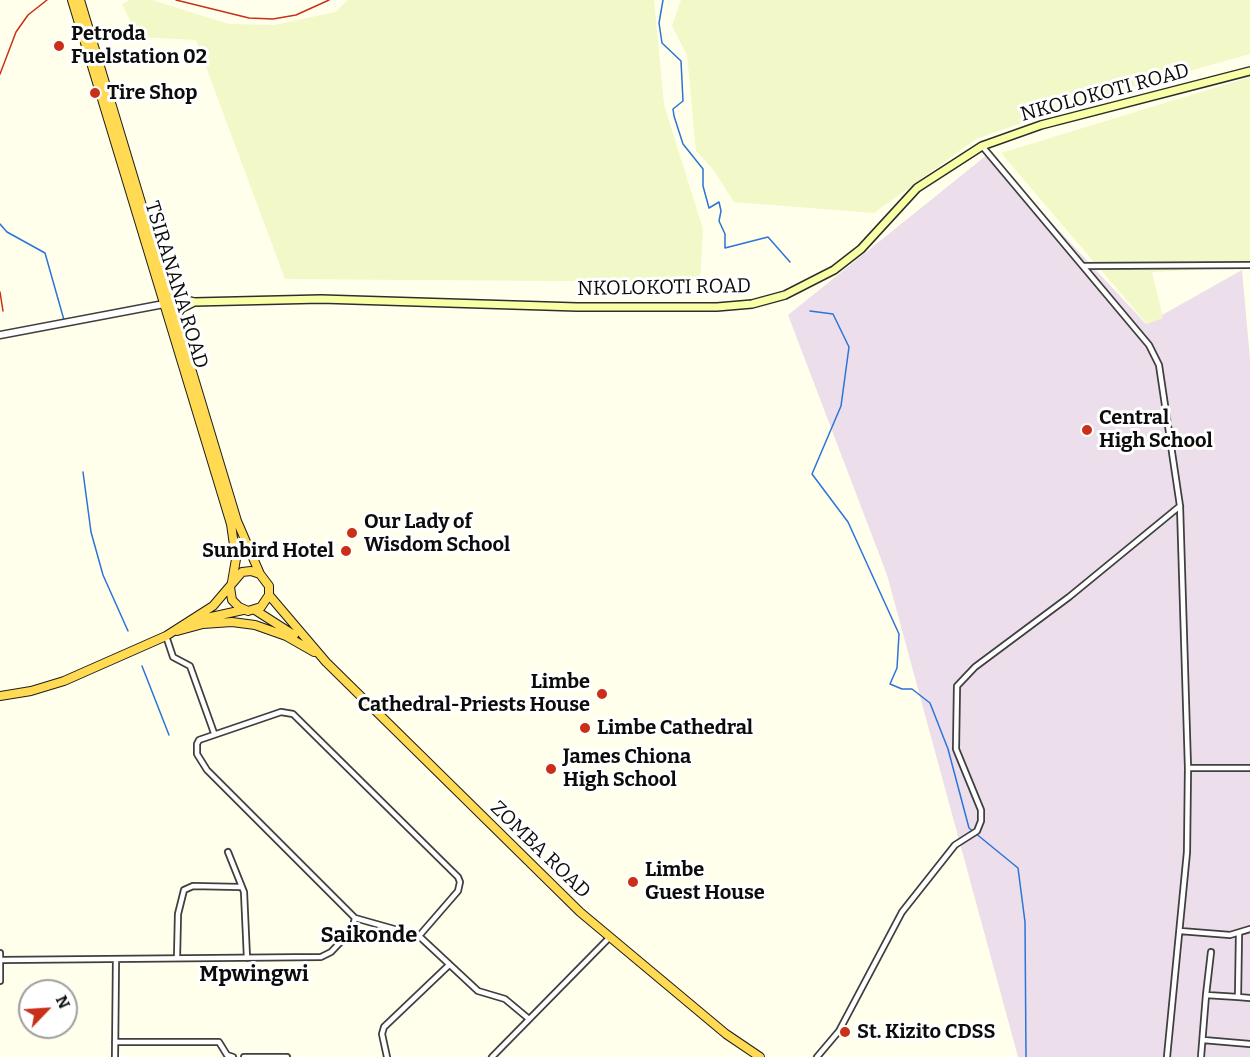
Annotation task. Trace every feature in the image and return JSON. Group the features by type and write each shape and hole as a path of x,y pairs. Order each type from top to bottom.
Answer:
{"highway":[{"name":"TSIRANANA ROAD","path":"72,0 231,524 236,559 231,584"},
{"name":"TSIRANANA ROAD","path":"80,0 242,539 260,574"},
{"path":"168,635 183,624 213,606 242,572 251,571 260,574 268,586 269,595 265,604 255,610 243,609 183,624"},
{"path":"231,584 232,600 243,609"},
{"name":"ZOMBA ROAD","path":"269,595 316,651 553,887 609,938 726,1034 760,1057"},
{"name":"ZOMBA ROAD","path":"255,610 316,651"},
{"path":"0,696 31,691 64,681 168,635 203,624 232,622 255,625 286,636 316,651"}],"main road":[{"name":"NKOLOKOTI ROAD","path":"168,292 175,297 194,302 321,299 606,307 717,307 752,304 785,295 834,270 861,249 917,188 982,147 1041,124 1250,71"},
{"path":"174,318 182,308 194,302"}],"street":[{"path":"982,147 1149,345 1158,360 1180,506 1188,768 1188,852 1167,1057"},
{"path":"1083,266 1250,265"},
{"path":"0,335 164,304"},
{"path":"817,1057 839,1031 902,912 955,845 977,831 981,821 981,810 956,749 957,686 975,667 1069,597 1180,506"},
{"path":"168,635 173,657 190,666 214,733"},
{"path":"419,936 460,887 458,877 290,712 281,712 214,733 203,737 196,744 197,754 207,770 355,918 419,936 448,966 478,991 505,999 529,1019"},
{"path":"1188,768 1250,768"},
{"path":"228,852 240,887 244,892 247,958"},
{"path":"177,958 178,914 184,890 193,886 240,887"},
{"path":"0,960 327,956 354,928 355,918"},
{"path":"1180,931 1213,935 1239,934 1250,929"},
{"path":"1238,997 1239,934"},
{"path":"492,1057 609,938"},
{"path":"1201,1057 1211,952"},
{"path":"0,953 0,981"},
{"path":"116,959 116,1057"},
{"path":"387,1057 382,1034 384,1026 448,966"},
{"path":"1206,995 1250,998"},
{"path":"1203,1040 1250,1044"},
{"path":"116,1042 219,1042 227,1054 233,1057"},
{"path":"244,1057 287,1057"}],"shaded area":[{"path":"988,154 1146,324 1242,270 1250,359 1250,1057 1018,1057 887,575 788,315"}],"green space":[{"path":"130,0 152,0 229,24 274,25 335,12 348,0 654,0 664,105 703,229 700,282 285,279 196,40 138,37 122,4"},
{"path":"681,0 1250,0 1250,54 1090,99 976,139 874,213 734,202 713,169 696,151 687,55 672,26"},
{"path":"1250,77 1250,278 1249,267 1152,272 1163,318 1147,324 1001,153"}],"waterway":[{"path":"663,0 659,23 662,43 681,61 683,101 673,109 674,116 683,144 703,169 703,186 709,208 719,202 721,211 719,221 725,234 725,248 768,237 790,262"},
{"path":"0,224 7,232 45,253 64,320"},
{"path":"810,311 833,314 849,347 841,406 812,474 848,522 899,634 897,668 890,684 902,689 912,689 930,703 948,749 969,828 1018,868 1025,922 1026,1057"},
{"path":"83,472 91,532 103,575 128,631"},
{"path":"142,666 169,735"}],"railway":[{"path":"0,74 16,32 28,15 47,0"},
{"path":"176,0 249,18 273,19 296,15 329,0"},
{"path":"0,292 3,311"}],"place":[{"name":"Petroda Fuelstation 02","path":"59,46"},
{"name":"Tire Shop","path":"95,93"},
{"name":"Central High School","path":"1087,430"},
{"name":"Our Lady of Wisdom School","path":"352,533"},
{"name":"Sunbird Hotel","path":"346,551"},
{"name":"Limbe Cathedral-Priests House","path":"602,694"},
{"name":"Limbe Cathedral","path":"585,728"},
{"name":"James Chiona High School","path":"551,769"},
{"name":"Limbe Guest House","path":"633,882"},
{"name":"St. Kizito CDSS","path":"845,1032"}],"district":[{"name":"Saikonde","path":"369,936"},
{"name":"Mpwingwi","path":"254,975"}]}
